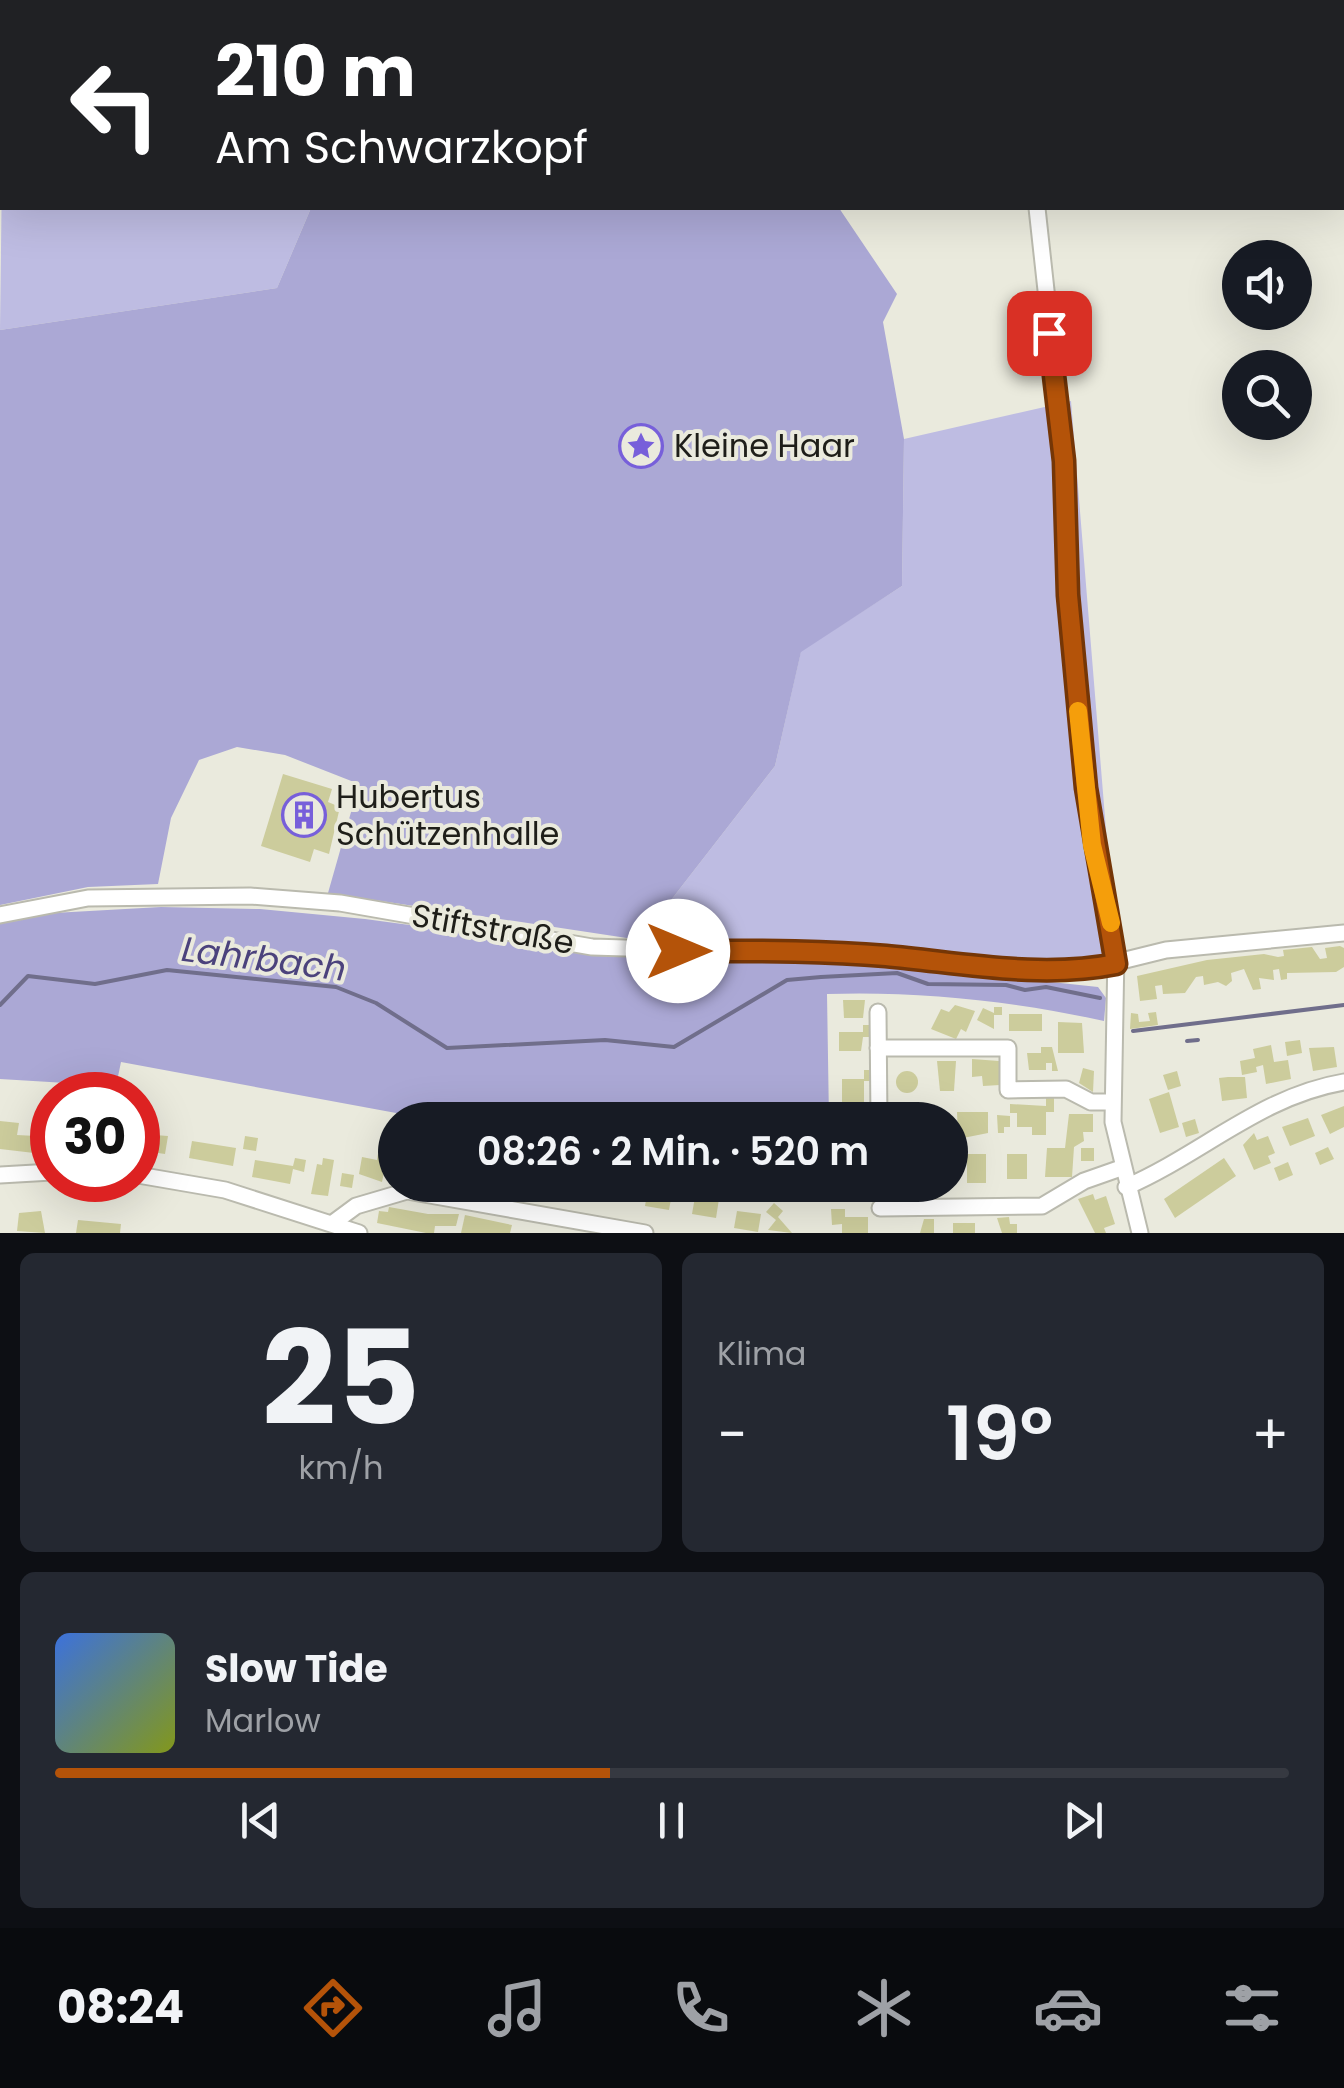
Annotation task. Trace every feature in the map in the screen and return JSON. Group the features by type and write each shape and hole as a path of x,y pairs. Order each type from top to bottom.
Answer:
{"street":[{"path":"1036,210 1061,426 1068,595 1086,788 1116,964 1112,1102 1121,1168 1140,1233"},
{"name":"Stiftstraße","path":"0,915 88,898 250,896 340,903 639,951 883,956 1027,970 1089,969 1166,950 1344,933"},
{"path":"878,1012 879,1102"},
{"path":"878,1048 1008,1048 1008,1090 1066,1089 1091,1102 1112,1102"},
{"path":"1126,1187 1264,1107 1305,1090 1344,1082"},
{"path":"880,1208 1042,1206 1084,1181 1121,1168"},
{"path":"0,1175 30,1173"},
{"path":"160,1179 225,1190 359,1233"},
{"path":"333,1224 356,1206 406,1191 644,1233"}],"shaded area":[{"path":"1,210 310,210 277,288 0,330"},
{"path":"310,210 840,210 897,294 883,322 904,439 902,586 801,652 775,766 640,940 328,893 359,784 285,755 237,747 199,760 171,818 158,884 88,887 0,905 0,330 277,288"},
{"path":"1071,401 1116,952 1087,959 1028,962 880,948 640,940 775,766 801,651 902,586 904,439"},
{"path":"161,907 260,909 639,956 881,964 1098,987 1106,998 1104,1021 966,999 827,994 829,1102 378,1102 378,1110 121,1062 119,1072 30,1072 30,1081 0,1079 0,916"}],"building":[{"name":"Hubertus Schützenhalle","path":"283,774 332,789 328,802 340,807 329,854 314,849 310,862 261,846"},
{"path":"1312,947 1320,959 1327,958 1325,948 1344,948 1344,967 1336,972 1287,973 1287,979 1281,980 1279,969 1273,970 1274,980 1259,978 1261,989 1253,990 1244,969 1231,973 1232,981 1226,986 1218,982 1204,985 1203,976 1196,977 1185,993 1163,994 1162,985 1155,986 1157,999 1140,1001 1137,976 1207,960 1264,954 1278,957 1284,956 1283,950"},
{"path":"843,1000 865,1000 863,1018 844,1018"},
{"path":"955,1005 975,1011 966,1032 961,1029 956,1039 931,1029 941,1009 949,1012"},
{"path":"994,1007 1002,1007 1002,1015 994,1015 994,1029 977,1020 983,1008 994,1013"},
{"path":"1156,1012 1158,1025 1130,1029 1131,1013 1138,1014 1139,1022 1150,1021 1148,1013"},
{"path":"1009,1014 1042,1014 1042,1031 1009,1031"},
{"path":"1058,1022 1082,1023 1084,1053 1058,1053"},
{"path":"863,1025 873,1025 873,1037 863,1037 861,1051 839,1051 839,1032 863,1032"},
{"path":"1300,1040 1302,1053 1287,1056 1285,1042"},
{"path":"1271,1045 1274,1062 1288,1060 1291,1079 1266,1084 1263,1065 1256,1067 1257,1072 1242,1075 1240,1061 1255,1058 1253,1049"},
{"path":"1041,1047 1052,1047 1058,1071 1052,1071 1052,1063 1046,1063 1046,1070 1029,1070 1027,1053 1041,1053"},
{"path":"1334,1047 1337,1067 1313,1071 1309,1048"},
{"path":"972,1059 999,1061 1000,1085 983,1086 982,1076 972,1077"},
{"path":"937,1061 956,1061 954,1091 940,1091"},
{"path":"1083,1068 1094,1071 1093,1092 1079,1083"},
{"path":"864,1070 874,1070 874,1081 864,1081 864,1102 842,1102 842,1079 864,1079"},
{"path":"907,1071 915,1074 915,1090 907,1093 899,1090 896,1082 899,1074"},
{"path":"1177,1071 1181,1086 1168,1090 1163,1075"},
{"path":"1245,1077 1247,1098 1222,1101 1219,1078"},
{"path":"1169,1092 1179,1127 1160,1133 1149,1099"},
{"path":"1046,1098 1054,1098 1054,1112 1046,1112 1046,1135 1032,1135 1032,1127 1017,1127 1017,1113 1010,1113 1010,1104 1046,1106"},
{"path":"1344,1106 1344,1127 1330,1134 1321,1115"},
{"path":"968,1112 988,1112 988,1133 968,1137"},
{"path":"1069,1114 1093,1114 1093,1132 1083,1132 1084,1141 1074,1147 1072,1177 1045,1177 1047,1148 1065,1148"},
{"path":"997,1115 1010,1116 1010,1127 1004,1127 1004,1133 998,1133"},
{"path":"1308,1118 1315,1136 1290,1146 1282,1127"},
{"path":"1195,1119 1199,1133 1186,1137 1182,1123"},
{"path":"0,1121 19,1123 17,1135 30,1136 30,1153 0,1149"},
{"path":"1254,1133 1257,1140 1268,1136 1275,1153 1268,1156 1271,1163 1254,1170 1243,1145"},
{"path":"160,1135 168,1136 165,1154 160,1153"},
{"path":"245,1136 258,1138 256,1151 243,1149"},
{"path":"192,1141 236,1148 233,1166 189,1158"},
{"path":"1328,1147 1334,1159 1320,1165 1315,1153"},
{"path":"1081,1148 1094,1148 1094,1161 1081,1161"},
{"path":"378,1154 378,1181 359,1174 362,1157 377,1160"},
{"path":"968,1154 986,1154 986,1183 968,1183"},
{"path":"1007,1154 1027,1154 1027,1179 1007,1179"},
{"path":"295,1158 306,1160 304,1172 293,1169 290,1184 252,1177 255,1160 293,1166"},
{"path":"323,1158 334,1160 328,1196 311,1194 317,1164 322,1165"},
{"path":"1224,1158 1236,1176 1175,1218 1164,1199"},
{"path":"1288,1162 1293,1175 1279,1181 1274,1168"},
{"path":"342,1173 354,1175 352,1188 340,1186"},
{"path":"1093,1194 1095,1200 1106,1196 1115,1224 1104,1228 1106,1233 1095,1233 1078,1199"},
{"path":"646,1202 670,1202 669,1210 645,1206"},
{"path":"694,1202 719,1202 716,1218 692,1214"},
{"path":"774,1203 783,1211 778,1217 792,1233 768,1230 776,1220 766,1212"},
{"path":"389,1207 428,1214 459,1214 456,1226 435,1226 434,1233 426,1233 377,1223 379,1211 388,1212"},
{"path":"831,1209 845,1209 845,1217 868,1217 868,1233 842,1233 842,1224 832,1225"},
{"path":"41,1211 45,1233 17,1231 19,1213"},
{"path":"737,1211 761,1214 758,1232 734,1228"},
{"path":"465,1215 512,1225 510,1233 461,1233"},
{"path":"1009,1217 1010,1224 1017,1224 1017,1233 1002,1233 997,1218"},
{"path":"924,1219 934,1219 934,1233 920,1233"},
{"path":"78,1220 121,1224 120,1233 76,1233"},
{"path":"953,1223 975,1223 975,1233 953,1233"}],"waterway":[{"name":"Lahrbach","path":"0,1005 28,976 95,984 167,970 336,987 376,1003 447,1048 605,1040 674,1047 787,980 897,973 928,984 1006,985 1025,990 1046,987 1100,998"},
{"name":"Lahrbach","path":"1133,1031 1344,1005"},
{"path":"1187,1041 1198,1040"}],"slow traffic":[{"path":"1078,711 1092,845 1111,923"}],"place":[{"name":"Kleine Haar","path":"641,446"},
{"name":"Hubertus Schützenhalle","path":"304,815"}],"route":[{"path":"678,951 883,956 1027,970 1089,969 1116,964 1114,936 1092,845 1068,595 1064,461 1049,333"}]}
